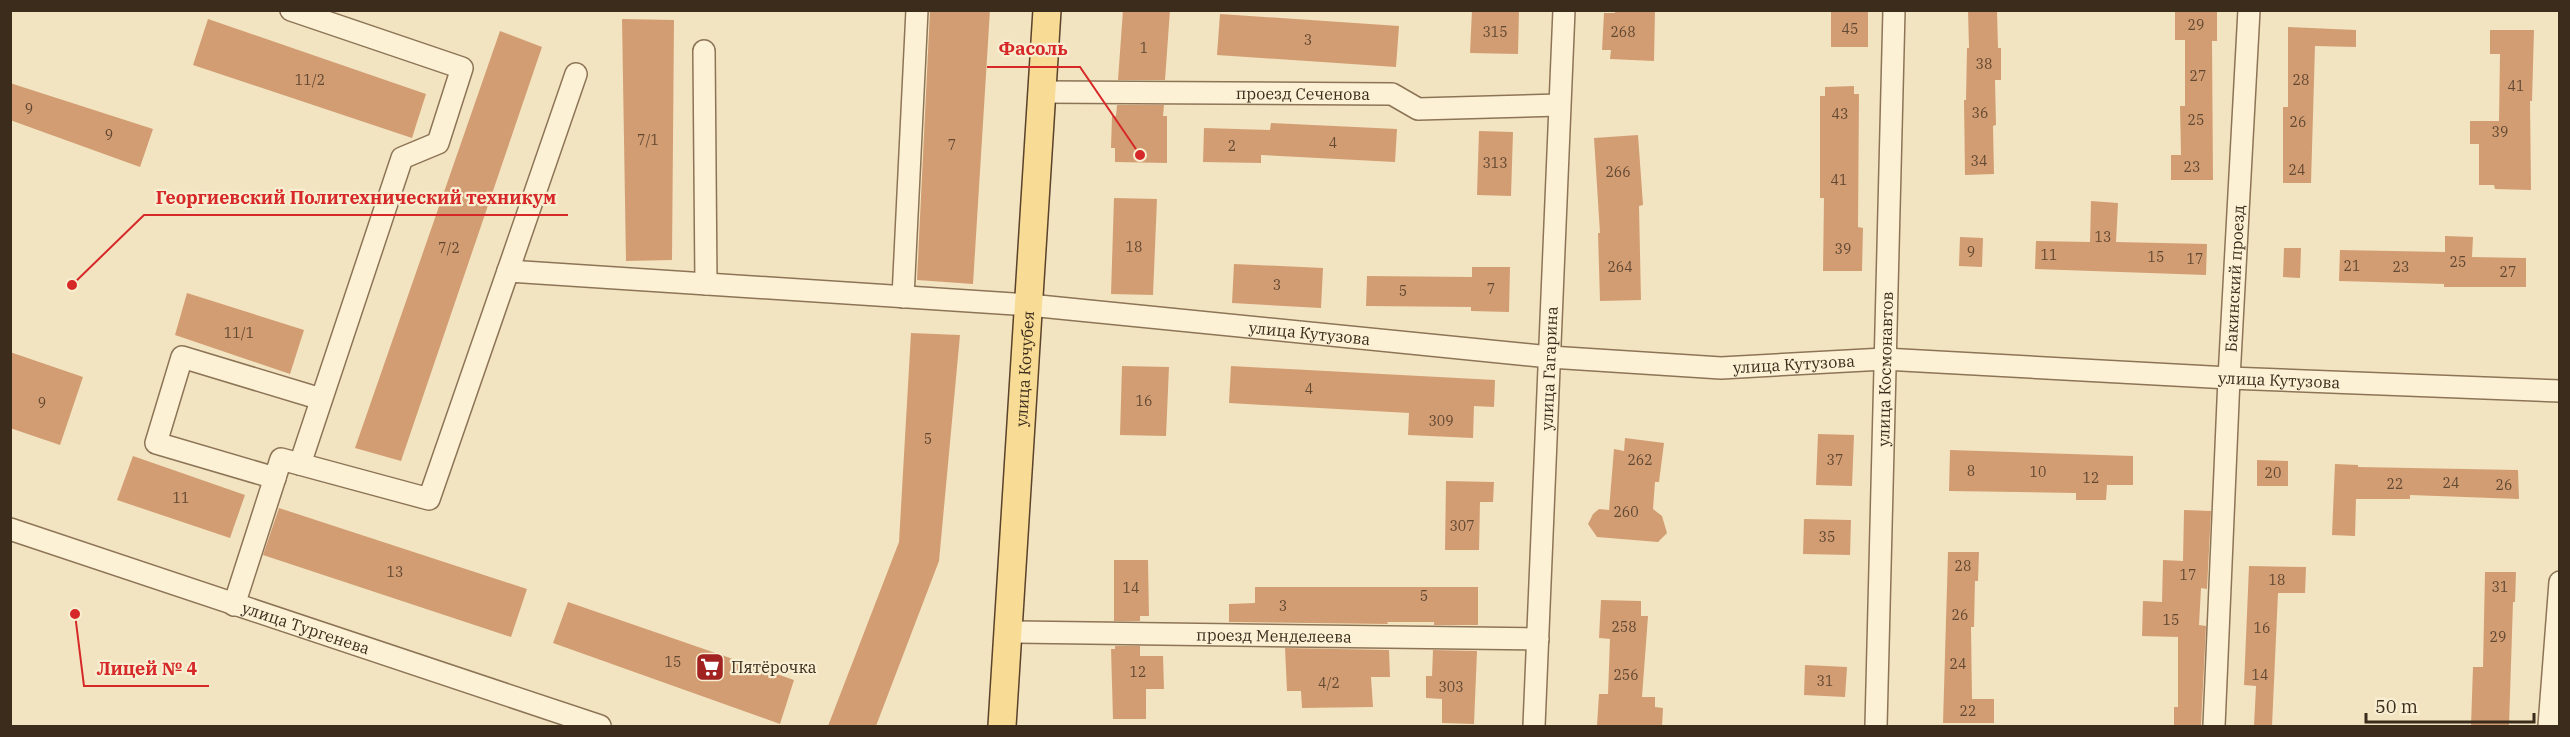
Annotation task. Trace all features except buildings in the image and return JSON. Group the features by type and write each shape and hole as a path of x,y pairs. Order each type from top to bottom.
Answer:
{"main road":[{"name":"улица Кочубея","path":"1002,726 1047,10"}],"street":[{"path":"291,10 462,68 438,143 402,158 300,464"},
{"path":"903,297 917,10"},
{"name":"улица Гагарина","path":"1534,726 1564,10"},
{"name":"улица Космонавтов","path":"1876,726 1894,10"},
{"name":"Бакинский проезд","path":"2214,726 2229,378 2249,10"},
{"path":"704,51 706,284"},
{"path":"234,605 281,459 429,499 576,74"},
{"name":"проезд Сеченова","path":"1042,92 1392,94 1418,110 1559,105"},
{"name":"улица Кутузова","path":"508,271 1029,305 1550,357 1721,368 1884,359 2229,378 2559,391"},
{"path":"275,478 156,443 182,357 321,399"},
{"name":"улица Тургенева","path":"10,530 600,726"},
{"path":"2549,726 2559,582"},
{"name":"проезд Менделеева","path":"1008,632 1538,639"}],"place":[{"name":"Фасоль","path":"1140,155"},
{"name":"Георгиевский Политехнический техникум","path":"72,285"},
{"name":"Лицей № 4","path":"75,614"},
{"name":"Пятёрочка","path":"710,667"}]}
